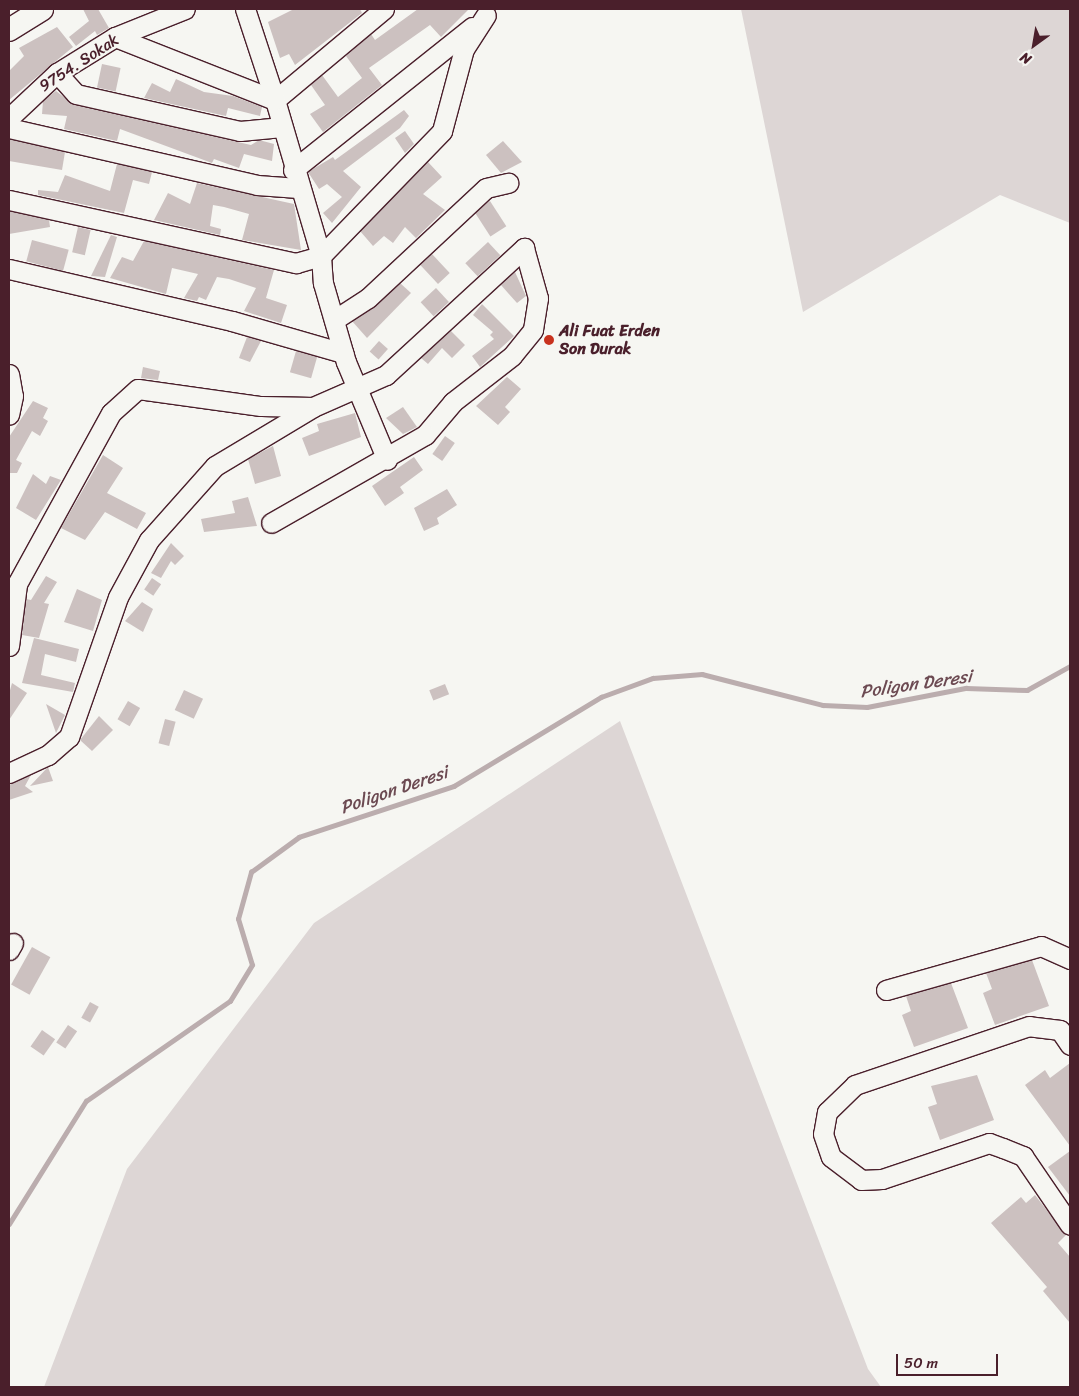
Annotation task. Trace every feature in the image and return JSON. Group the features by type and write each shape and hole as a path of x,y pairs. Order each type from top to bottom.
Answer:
{"main road":[{"path":"10,27 42,9"}],"street":[{"name":"9754. Sokak","path":"9,118 57,73 115,37 185,9"},
{"path":"275,100 384,9"},
{"path":"249,10 295,179 321,256 343,353 387,460"},
{"path":"9,128 257,185 295,179 490,12"},
{"path":"9,200 296,263 321,256 442,132 464,48 490,12"},
{"path":"115,37 275,100"},
{"path":"57,73 76,94 240,131 282,127"},
{"path":"334,320 368,298 486,188 508,183"},
{"path":"9,773 48,755 69,737 118,597 149,540 215,466 313,407 386,375 524,248 538,298 534,330 512,356 453,402 425,435 387,460 271,523"},
{"path":"9,269 232,321 343,353"},
{"path":"9,374 13,396 9,415"},
{"path":"9,646 17,584 111,413 138,389 261,406 313,407"},
{"path":"886,990 1041,946 1070,959"},
{"path":"1070,1045 1060,1030 1029,1026 855,1085 827,1112 823,1134 831,1156 860,1180 882,1179 989,1143 1003,1148 1023,1156 1070,1225"}],"shaded area":[{"path":"741,9 1070,9 1070,223 1000,195 803,312"},
{"path":"620,721 868,1369 881,1387 44,1387 127,1169 314,923"}],"building":[{"path":"83,9 98,9 109,28 97,35 95,31 76,46 69,37 89,21"},
{"path":"294,9 360,9 362,13 295,65 289,54 280,58 268,22"},
{"path":"418,9 469,9 441,37 430,25 369,68 382,85 323,132 310,114 325,105 311,85 322,75 338,97 362,78 346,56 371,34 375,40"},
{"path":"57,27 73,47 9,100 9,71 24,56 19,48"},
{"path":"102,64 121,68 116,91 97,87"},
{"path":"176,79 204,92 233,96 262,107 260,116 228,108 226,116 144,98 152,83 170,92"},
{"path":"56,91 74,105 251,145 259,140 274,144 272,161 244,154 239,168 214,159 212,163 120,129 117,141 64,129 67,116 42,114 43,101"},
{"path":"404,110 409,116 400,128 343,171 361,187 332,223 323,213 342,197 327,184 319,189 308,172 333,157 335,160"},
{"path":"405,131 414,144 405,153 395,138"},
{"path":"9,139 65,152 62,170 9,161"},
{"path":"503,141 522,162 501,173 486,155"},
{"path":"428,162 442,177 423,194 445,210 416,238 405,227 393,243 384,236 373,246 360,231"},
{"path":"117,164 152,172 149,184 133,180 124,213 38,195 38,190 58,192 65,175 110,191"},
{"path":"197,183 294,204 301,250 242,240 249,214 224,207 213,205 210,226 221,229 220,235 154,220 168,193 190,204"},
{"path":"490,201 506,226 490,237 474,211"},
{"path":"9,211 49,220 50,227 9,234"},
{"path":"78,227 91,230 85,255 72,252"},
{"path":"111,235 117,237 105,277 91,276"},
{"path":"32,240 69,250 63,271 26,261"},
{"path":"144,241 274,270 266,298 287,305 281,323 244,311 256,288 229,279 217,277 206,300 199,297 197,301 184,298 198,274 172,268 166,294 110,278 122,257 133,261"},
{"path":"488,242 500,255 478,276 465,263"},
{"path":"432,254 450,273 438,284 420,265"},
{"path":"515,272 526,296 517,303 501,285"},
{"path":"400,283 411,293 367,338 352,321"},
{"path":"436,288 449,302 434,316 421,302"},
{"path":"482,304 514,336 480,367 472,356 494,339 490,335 493,332 473,315"},
{"path":"451,331 465,345 452,358 442,348 428,364 421,358"},
{"path":"247,337 261,341 250,362 239,358"},
{"path":"379,341 388,349 379,359 370,351"},
{"path":"296,351 317,357 311,378 290,372"},
{"path":"143,367 160,371 158,380 141,378"},
{"path":"507,377 521,389 505,407 510,412 498,425 476,406"},
{"path":"33,401 48,408 43,418 48,421 40,436 32,431 16,460 22,463 17,473 9,473 9,437"},
{"path":"403,407 417,427 403,434 386,418"},
{"path":"355,413 361,437 309,456 302,438 319,431 317,424"},
{"path":"445,436 455,443 442,461 432,454"},
{"path":"273,446 281,476 255,484 248,459"},
{"path":"103,455 123,468 107,493 146,513 137,529 105,512 85,540 61,528"},
{"path":"414,457 423,470 400,487 404,493 385,506 372,486"},
{"path":"33,474 46,484 50,476 61,480 36,520 16,508"},
{"path":"447,489 457,505 437,518 439,524 424,531 414,508"},
{"path":"248,497 257,526 204,532 201,519 235,513 232,501"},
{"path":"171,543 184,556 175,565 171,561 161,578 151,573"},
{"path":"46,576 57,582 44,603 49,604 39,638 22,635 26,599 31,600"},
{"path":"152,578 161,584 153,596 144,590"},
{"path":"77,589 102,600 93,631 64,622"},
{"path":"142,602 153,609 143,632 125,621"},
{"path":"34,638 79,649 76,662 45,654 41,675 75,683 73,692 22,683"},
{"path":"12,683 27,693 9,720 9,694"},
{"path":"445,684 449,694 433,701 429,690"},
{"path":"184,690 203,699 194,719 175,710"},
{"path":"128,701 140,708 130,726 118,719"},
{"path":"46,704 65,715 56,733"},
{"path":"99,716 113,730 92,751 80,740"},
{"path":"165,719 176,722 169,746 159,743"},
{"path":"48,767 53,781 30,786"},
{"path":"31,775 25,786 33,792 9,800 9,785"},
{"path":"32,947 50,957 30,995 11,985"},
{"path":"1032,960 1049,1006 995,1025 983,993 992,989 986,973"},
{"path":"951,983 968,1028 914,1047 902,1015 911,1011 906,996"},
{"path":"90,1002 99,1007 90,1023 81,1018"},
{"path":"68,1025 77,1031 65,1049 56,1042"},
{"path":"42,1030 55,1039 44,1056 31,1046"},
{"path":"1070,1063 1070,1146 1025,1085 1045,1070 1050,1078"},
{"path":"977,1075 994,1120 940,1140 928,1107 937,1104 931,1086"},
{"path":"1070,1151 1070,1196 1048,1167"},
{"path":"1035,1195 1066,1235 1058,1243 1070,1257 1070,1323 1043,1291 1047,1287 991,1223 1021,1197 1026,1203"}],"waterway":[{"name":"Poligon Deresi","path":"9,1224 86,1101 230,1001 252,965 238,919 251,872 299,837 454,786 601,697 653,678 702,674 823,705 867,707 966,688 1027,690 1070,666"}],"place":[{"name":"Ali Fuat Erden Son Durak","path":"549,340"}]}
